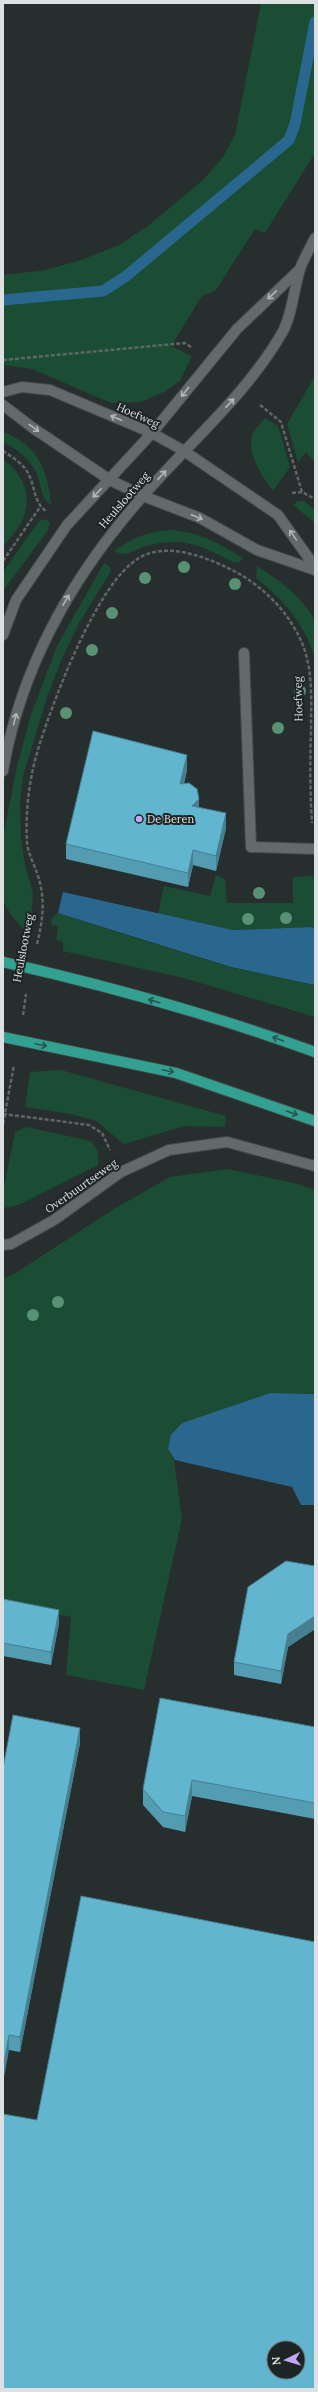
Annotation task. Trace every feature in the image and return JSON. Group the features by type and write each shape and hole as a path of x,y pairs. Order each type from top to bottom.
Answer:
{"main road":[{"path":"3,962 31,968 237,1024 315,1052"},
{"path":"3,1037 176,1073 315,1121"}],"street":[{"name":"Heulslootweg","path":"3,771 16,714 31,668 52,623 98,549 143,496 242,390 283,332 300,269 315,238"},
{"name":"Heulslootweg","path":"3,635 16,600 66,525 110,480 152,433 237,329 300,269"},
{"name":"Hoefweg","path":"3,392 22,387 50,390 152,433 184,452 278,515 315,567"},
{"path":"3,405 33,428 110,480 143,496 200,518 257,550 315,570"},
{"path":"244,653 251,847 315,849"},
{"name":"Overbuurtseweg","path":"3,1245 10,1244 54,1220 120,1172 169,1150 227,1142 315,1166"}],"path":[{"path":"3,561 40,507"},
{"name":"Hoefweg","path":"126,569 140,557 157,552 183,552 210,559 243,575 274,601 294,625 304,650 311,674 310,791 315,849"},
{"name":"Heulslootweg","path":"3,1124 31,968 42,923 44,899 27,845 28,810 32,772 41,741 61,685 92,615 126,569"},
{"path":"4,1114 89,1125 102,1133 120,1172"}],"green space":[{"path":"261,3 315,3 315,153 265,233 255,229 216,290 202,296 171,346 192,356 180,381 164,392 141,402 111,403 32,369 3,365 3,275 46,270 81,260 119,245 148,226 204,179 223,157 235,135"},
{"path":"315,376 315,462 306,452 298,462 287,424"},
{"path":"265,418 278,426 290,467 273,491 257,466 251,443 255,429"},
{"path":"3,432 15,437 25,444 39,460 44,470 50,492 51,505 44,498 38,477 30,462 13,447 3,442"},
{"path":"3,460 16,471 21,478 27,502 26,510 21,523 3,547"},
{"path":"298,501 304,501 315,510 315,523 293,505"},
{"path":"45,519 50,522 48,530 3,591 3,572 39,521"},
{"path":"171,530 200,536 243,558 239,562 233,562 205,548 182,542 153,544 127,554 114,551 141,536"},
{"path":"104,563 110,567 111,571 79,623 63,656 47,697 23,776 20,803 21,837 25,865 33,893 30,930 26,932 9,912 3,898 3,837 17,766 31,715 57,646"},
{"path":"257,566 290,590 310,612 315,621 315,659 306,635 292,614 276,595 256,578"},
{"path":"216,875 225,879 227,903 293,903 293,877 313,876 315,883 315,929 312,927 233,930 158,914 164,886 210,896"},
{"path":"58,913 230,967 315,985 315,1017 184,978 63,951 63,942 56,940 58,926 51,925 52,918"},
{"path":"61,1070 226,1116 225,1127 184,1126 124,1144 96,1121 71,1114 25,1107 30,1072"},
{"path":"26,1127 91,1141 98,1151 98,1165 19,1205 3,1208 3,1192 15,1132"},
{"path":"228,1169 298,1184 315,1190 315,1394 270,1393 182,1423 168,1449 174,1460 182,1519 144,1690 66,1675 71,1617 3,1604 3,1278 14,1274 114,1209 170,1177"}],"water":[{"path":"63,892 233,930 312,927 315,929 315,985 231,967 58,913"},
{"path":"270,1393 315,1394 315,1505 301,1505 292,1487 175,1460 168,1449 171,1435 182,1423"}],"building":[{"path":"93,731 187,755 180,784 189,783 197,789 199,799 192,806 226,813 216,856 193,850 188,873 66,844"},
{"path":"286,1561 315,1566 315,1616 288,1634 281,1671 234,1662 248,1587"},
{"path":"3,1599 59,1610 51,1652 3,1643"},
{"path":"160,1698 315,1727 315,1803 192,1780 185,1816 163,1812 143,1789"},
{"path":"13,1715 80,1728 20,2037 9,2035 3,2068 3,1768"},
{"path":"81,1896 315,1942 315,2389 3,2389 3,2114 37,2120"}],"waterway":[{"path":"3,300 103,291 125,277 289,140 295,124 315,22"}],"place":[{"name":"De Beren","path":"139,819"}]}
